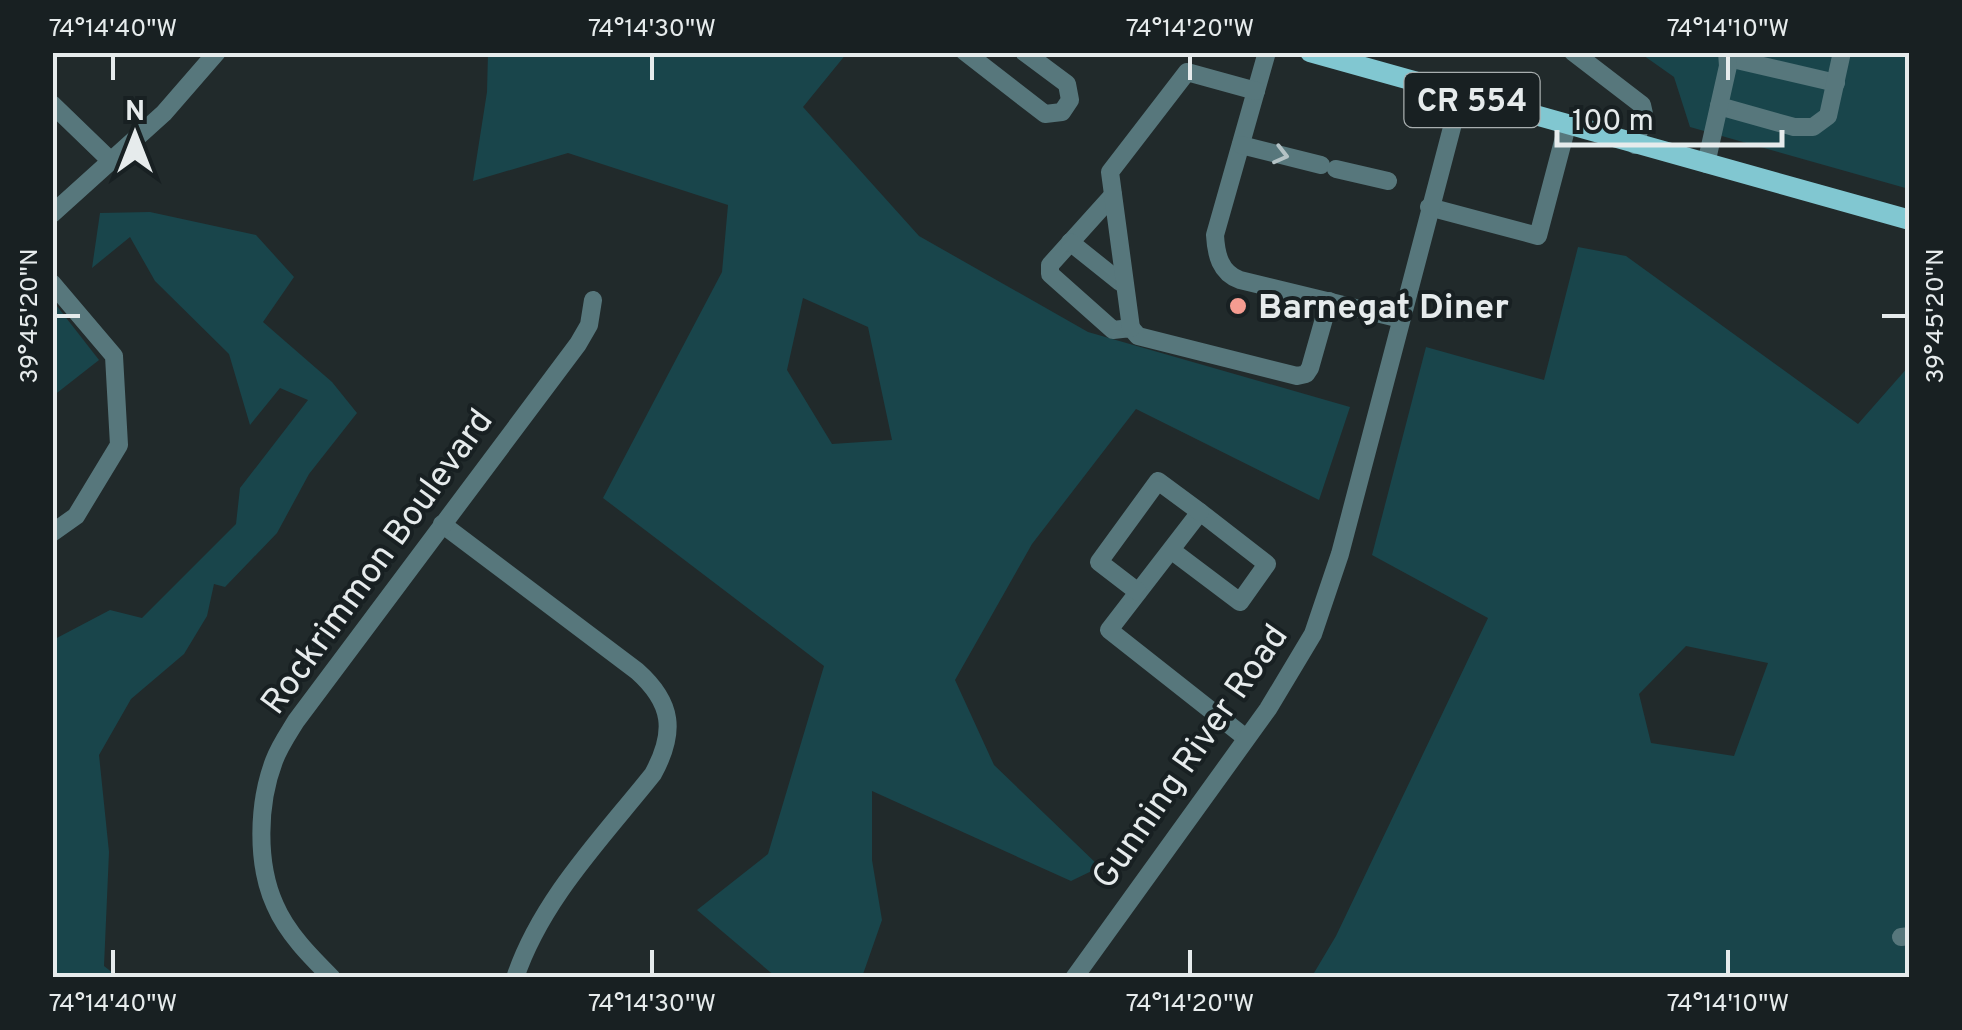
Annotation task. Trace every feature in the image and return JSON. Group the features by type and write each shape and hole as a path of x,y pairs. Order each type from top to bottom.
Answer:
{"main road":[{"name":"CR 554","path":"1322,54 1460,97 1910,220"}],"street":[{"path":"52,214 164,113 217,52"},
{"path":"964,52 1045,114 1062,112 1070,100 1067,84 1024,52"},
{"path":"1267,52 1216,235 1221,264 1230,277 1401,319"},
{"path":"1574,52 1642,105 1644,114 1634,145"},
{"path":"1718,106 1794,127 1812,127 1828,116 1842,52"},
{"path":"1706,164 1728,55 1836,84"},
{"path":"1256,91 1187,72 1110,172 1130,328 1138,336 1297,376 1306,374 1310,368 1329,301"},
{"name":"Gunning River Road","path":"1074,978 1303,655 1326,603 1460,97"},
{"path":"52,104 112,162"},
{"path":"1429,207 1538,236 1566,126"},
{"path":"1241,145 1388,181"},
{"path":"1113,195 1050,265 1050,274 1113,330 1130,328"},
{"path":"1070,242 1124,282"},
{"path":"52,282 114,356 120,432 119,446 76,516 52,533"},
{"name":"Rockrimmon Boulevard","path":"332,978 300,946 274,905 265,870 264,794 274,758 296,721 578,344 589,325 593,300"},
{"path":"1138,592 1099,562 1158,481 1267,564 1240,602 1171,550"},
{"path":"1200,512 1109,630 1246,738"},
{"path":"442,524 637,671 657,688 666,706 665,752 653,774 552,903 529,938 515,978"}],"shaded area":[{"path":"488,53 847,53 803,107 919,236 1088,332 1350,407 1319,500 1136,409 1032,544 955,680 994,765 1100,867 1071,881 872,791 872,860 882,920 862,977 776,977 697,910 768,854 824,666 603,498 722,272 728,205 568,153 473,181 487,92","holes":["803,298 868,327 892,440 832,444 787,370"]},
{"path":"1640,53 1909,53 1909,189 1690,127 1674,77"},
{"path":"150,212 256,235 294,277 263,322 332,382 357,413 309,474 277,533 225,587 214,584 207,616 184,654 131,699 99,755 109,852 104,966 118,977 53,977 53,640 110,610 142,618 236,524 240,488 308,400 280,388 250,425 229,354 155,281 130,237 92,268 100,213"},
{"path":"1578,247 1626,256 1858,424 1909,366 1909,977 1311,978 1336,936 1488,618 1372,555 1426,347 1544,380","holes":["1686,646 1768,663 1734,756 1651,743 1639,694"]},
{"path":"53,301 99,360 53,396"}],"place":[{"name":"Barnegat Diner","path":"1238,306"}]}
